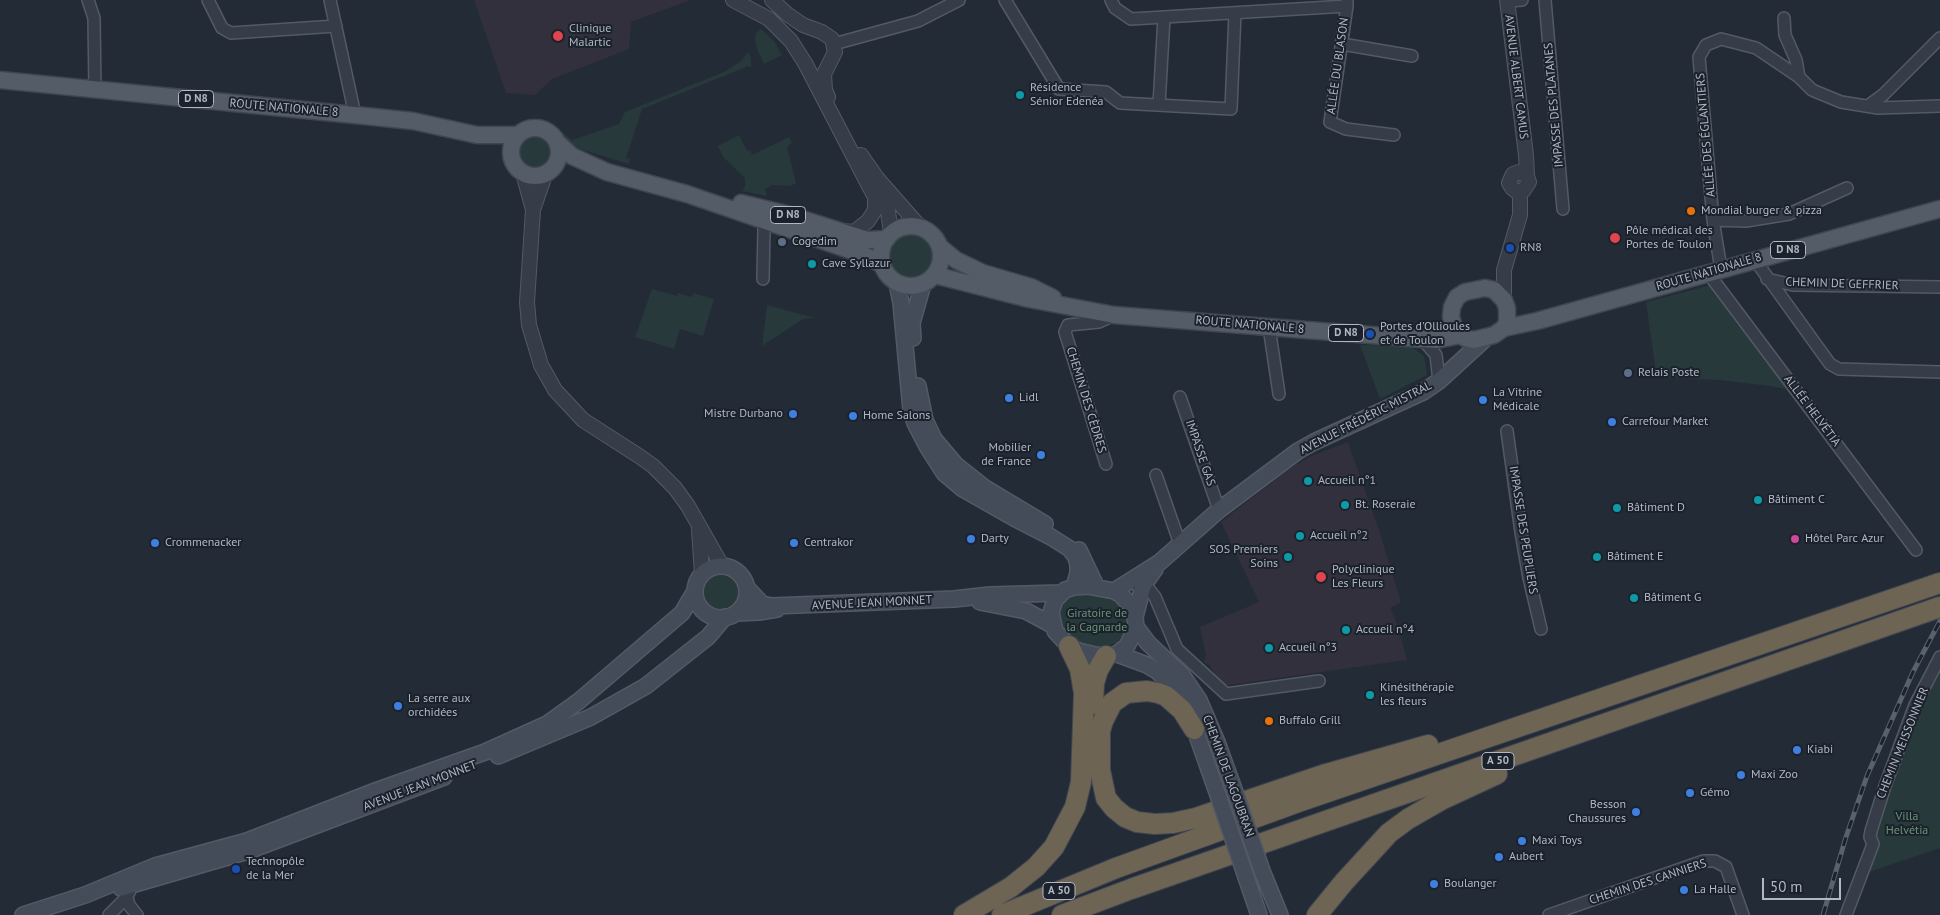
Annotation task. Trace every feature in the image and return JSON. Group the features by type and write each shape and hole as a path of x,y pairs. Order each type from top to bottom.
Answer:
{"highway":[{"name":"A 50","path":"1002,915 1116,868 1283,808 1940,583"},
{"name":"A 50","path":"1062,915 1131,889 1937,608"},
{"path":"964,915 1012,887 1036,867 1054,847 1075,807 1081,782 1084,693 1080,669 1069,646"},
{"path":"1111,655 1098,670 1094,682 1092,746 1095,776 1106,798 1120,813 1138,822 1155,824 1173,823 1196,818 1326,774 1454,737 1529,712 1608,697"},
{"path":"1317,915 1388,833 1408,819 1476,783 1714,686"},
{"path":"1106,798 1100,770 1100,731 1108,710 1118,698 1126,693 1136,692 1158,693 1166,696 1182,710 1194,729"}],"main road":[{"name":"ROUTE NATIONALE 8","path":"0,80 414,121 477,135 517,136"},
{"path":"540,128 548,130 558,142 560,158 548,173 538,177 518,168 511,148 517,136 524,130 540,128"},
{"name":"ROUTE NATIONALE 8","path":"477,135 499,149 518,168"},
{"name":"D N8","path":"558,142 572,156 607,172 868,240 889,236"},
{"name":"D N8","path":"548,173 570,168 607,172"},
{"name":"ROUTE NATIONALE 8","path":"1504,328 1537,321 1940,209"},
{"name":"D N8","path":"767,215 864,255 882,266"},
{"path":"929,279 906,286 890,278 882,266 882,252 889,236 905,227 921,228 932,235 940,247 941,262 929,279 912,323 920,400 925,420 934,439 967,476 1070,541 1079,549 1096,586"},
{"name":"ROUTE NATIONALE 8","path":"940,247 956,260 983,273 1031,287 1078,309"},
{"name":"ROUTE NATIONALE 8","path":"929,279 1114,315 1436,340 1463,336"},
{"path":"897,283 901,303 912,410 915,423 928,448 944,473 963,489 1014,518 1051,536 1070,549 1076,557 1078,573 1067,590 1055,600 1051,612 1052,625 1057,636 1069,646 1095,656 1111,655 1128,646 1136,622 1120,588 1096,586 1067,590"},
{"path":"1506,304 1508,316 1504,328 1486,338 1474,340 1463,336 1457,332 1451,319 1452,307 1457,298 1465,292 1485,288 1494,290 1522,318 1537,321"},
{"path":"1422,339 1434,334 1451,319"},
{"name":"AVENUE FRÉDÉRIC MISTRAL","path":"1453,367 1463,336"},
{"name":"AVENUE FRÉDÉRIC MISTRAL","path":"1120,588 1160,562 1219,510 1298,451 1422,392 1439,381 1486,338"},
{"name":"AVENUE FRÉDÉRIC MISTRAL","path":"1136,622 1143,586 1160,562"},
{"path":"722,566 737,571 742,577 747,588 745,602 730,615 714,616 704,611 697,601 696,585 702,574 708,569 722,566"},
{"name":"AVENUE JEAN MONNET","path":"747,588 762,604 790,607 954,599 1067,590"},
{"name":"AVENUE JEAN MONNET","path":"24,915 85,895 139,872 247,841 378,790 484,752 547,724 580,701 682,613 695,592"},
{"name":"AVENUE JEAN MONNET","path":"954,599 1026,611 1052,625"},
{"name":"AVENUE JEAN MONNET","path":"85,895 129,891 248,851 554,734 591,717 646,686 708,637 730,615 790,607"},
{"name":"CHEMIN DE LAGOUBRAN","path":"1136,622 1148,643 1182,675 1199,700 1218,742 1262,871 1280,915"},
{"name":"CHEMIN DE LAGOUBRAN","path":"1111,655 1146,665 1168,680 1179,692 1187,707 1259,915"}],"street":[{"path":"88,0 94,18 95,90"},
{"path":"208,0 222,28 231,33 336,26"},
{"path":"330,0 355,115"},
{"path":"732,0 769,19 791,41 875,197 875,210 868,221 854,232 839,231"},
{"path":"772,0 803,25 828,35 834,44 835,52 824,74 824,90 856,150 921,228"},
{"path":"834,44 918,21 959,0"},
{"path":"1005,0 1059,89 1106,92 1120,103 1231,109 1235,13"},
{"path":"1111,0 1115,8 1131,19 1235,13 1347,3"},
{"path":"1507,1 1522,0"},
{"name":"IMPASSE DES PLATANES","path":"1545,0 1563,209"},
{"name":"AVENUE ALBERT CAMUS","path":"1504,270 1520,215 1520,192 1528,186 1523,174 1526,155 1507,1"},
{"name":"ALLÉE DU BLASON","path":"1347,3 1330,122 1346,129 1394,135"},
{"path":"1159,105 1164,17"},
{"path":"1784,18 1785,35 1796,60 1799,77"},
{"path":"1868,106 1883,95 1940,38"},
{"name":"ALLÉE DES ÉGLANTIERS","path":"1715,271 1714,220 1699,57 1706,45 1721,39 1756,48 1799,77 1812,90 1841,102 1878,108 1940,106"},
{"path":"1342,44 1412,56"},
{"path":"805,64 812,68 819,68 829,64"},
{"path":"858,165 888,211 889,236"},
{"path":"518,168 533,210"},
{"path":"548,173 533,210 526,302 529,325 541,365 555,390 583,420 640,456 675,488 688,506 722,566"},
{"path":"1714,220 1746,221 1789,214 1847,188"},
{"path":"763,279 767,215"},
{"name":"CHEMIN DE GEFFRIER","path":"1755,260 1767,279 1793,285 1940,287"},
{"path":"1485,288 1504,270"},
{"path":"1504,270 1506,304"},
{"name":"ALLÉE HELVÉTIA","path":"1715,271 1916,550"},
{"path":"1767,279 1830,364 1839,369 1940,372"},
{"name":"CHEMIN DES CÈDRES","path":"1106,464 1065,332 1068,325 1099,322 1114,315"},
{"path":"1269,327 1279,394"},
{"path":"1422,339 1436,355 1439,381"},
{"name":"IMPASSE GAS","path":"1180,397 1219,510"},
{"name":"IMPASSE DES PEUPLIERS","path":"1507,431 1521,532 1541,629"},
{"path":"1156,475 1180,544"},
{"path":"699,527 702,574"},
{"path":"1120,588 1130,584 1143,586 1151,591 1159,603 1178,649 1226,694 1319,681"},
{"path":"1139,601 1149,600 1159,603"},
{"name":"CHEMIN MEISSONNIER","path":"1846,915 1873,844 1870,837 1885,786 1916,706 1940,657"},
{"name":"CHEMIN DES CANNIERS","path":"1549,915 1703,861 1715,861 1726,867 1743,915"},
{"path":"109,915 129,891 139,872"},
{"path":"129,891 132,910 138,915"}],"shaded area":[{"name":"Clinique Malartic","path":"474,0 691,0 631,22 629,49 552,79 535,95 506,93"},
{"name":"Polyclinique Les Fleurs","path":"1348,442 1380,533 1401,602 1390,608 1397,624 1407,660 1222,686 1209,665 1204,662 1206,656 1200,627 1259,602 1221,522 1288,470 1309,457"}],"green space":[{"path":"761,29 774,41 782,55 764,64 757,49 755,39 756,33"},
{"path":"748,52 751,58 751,68 749,66 642,109 626,158 630,159 629,164 567,145 562,132 572,140 619,124 625,112 726,71 741,61"},
{"path":"535,133 548,139 554,152 548,165 535,171 522,165 516,152 522,139"},
{"path":"739,135 747,151 750,150 752,155 789,137 792,143 787,147 796,183 791,186 772,185 765,189 767,196 742,191 745,186 745,178 724,158 718,146"},
{"path":"910,233 923,237 929,243 933,256 929,269 923,275 910,279 897,275 891,269 887,256 891,243 897,237"},
{"path":"1711,285 1791,390 1719,380 1660,377 1656,373 1646,302"},
{"path":"652,289 677,296 678,293 692,297 693,293 714,299 703,336 680,329 674,349 635,337"},
{"path":"767,305 815,318 803,319 762,346"},
{"path":"1360,345 1410,346 1424,356 1427,375 1380,399"},
{"path":"721,571 736,577 742,592 736,607 721,613 706,607 700,592 706,577"},
{"name":"Giratoire de la Cagnarde","path":"1088,593 1107,598 1119,604 1127,616 1126,632 1117,643 1101,648 1075,640 1063,631 1058,615 1065,601 1076,594"},
{"name":"Villa Helvétia","path":"1940,664 1940,848 1866,873 1872,833 1906,736"}],"railway":[{"path":"1823,915 1846,837 1867,776 1913,672 1940,621"}],"place":[{"name":"Clinique Malartic","path":"558,36"},
{"name":"Résidence Sénior Edenéa","path":"1020,95"},
{"name":"Mondial burger & pizza","path":"1691,211"},
{"name":"Pôle médical des Portes de Toulon","path":"1615,238"},
{"name":"Cogedim","path":"782,242"},
{"name":"RN8","path":"1510,248"},
{"name":"Cave Syllazur","path":"812,264"},
{"name":"Portes d'Ollioules et de Toulon","path":"1370,334"},
{"name":"Relais Poste","path":"1628,373"},
{"name":"Lidl","path":"1009,398"},
{"name":"La Vitrine Médicale","path":"1483,400"},
{"name":"Mistre Durbano","path":"793,414"},
{"name":"Home Salons","path":"853,416"},
{"name":"Carrefour Market","path":"1612,422"},
{"name":"Mobilier de France","path":"1041,455"},
{"name":"Accueil n°1","path":"1308,481"},
{"name":"Bâtiment C","path":"1758,500"},
{"name":"Bt. Roseraie","path":"1345,505"},
{"name":"Bâtiment D","path":"1617,508"},
{"name":"Accueil n°2","path":"1300,536"},
{"name":"Darty","path":"971,539"},
{"name":"Hôtel Parc Azur","path":"1795,539"},
{"name":"Crommenacker","path":"155,543"},
{"name":"Centrakor","path":"794,543"},
{"name":"SOS Premiers Soins","path":"1288,557"},
{"name":"Bâtiment E","path":"1597,557"},
{"name":"Polyclinique Les Fleurs","path":"1321,577"},
{"name":"Bâtiment G","path":"1634,598"},
{"name":"Accueil n°4","path":"1346,630"},
{"name":"Accueil n°3","path":"1269,648"},
{"name":"Kinésithérapie les fleurs","path":"1370,695"},
{"name":"La serre aux orchidées","path":"398,706"},
{"name":"Buffalo Grill","path":"1269,721"},
{"name":"Kiabi","path":"1797,750"},
{"name":"Maxi Zoo","path":"1741,775"},
{"name":"Gémo","path":"1690,793"},
{"name":"Besson Chaussures","path":"1636,812"},
{"name":"Maxi Toys","path":"1522,841"},
{"name":"Aubert","path":"1499,857"},
{"name":"Technopôle de la Mer","path":"236,869"},
{"name":"Boulanger","path":"1434,884"},
{"name":"La Halle","path":"1684,890"}]}
